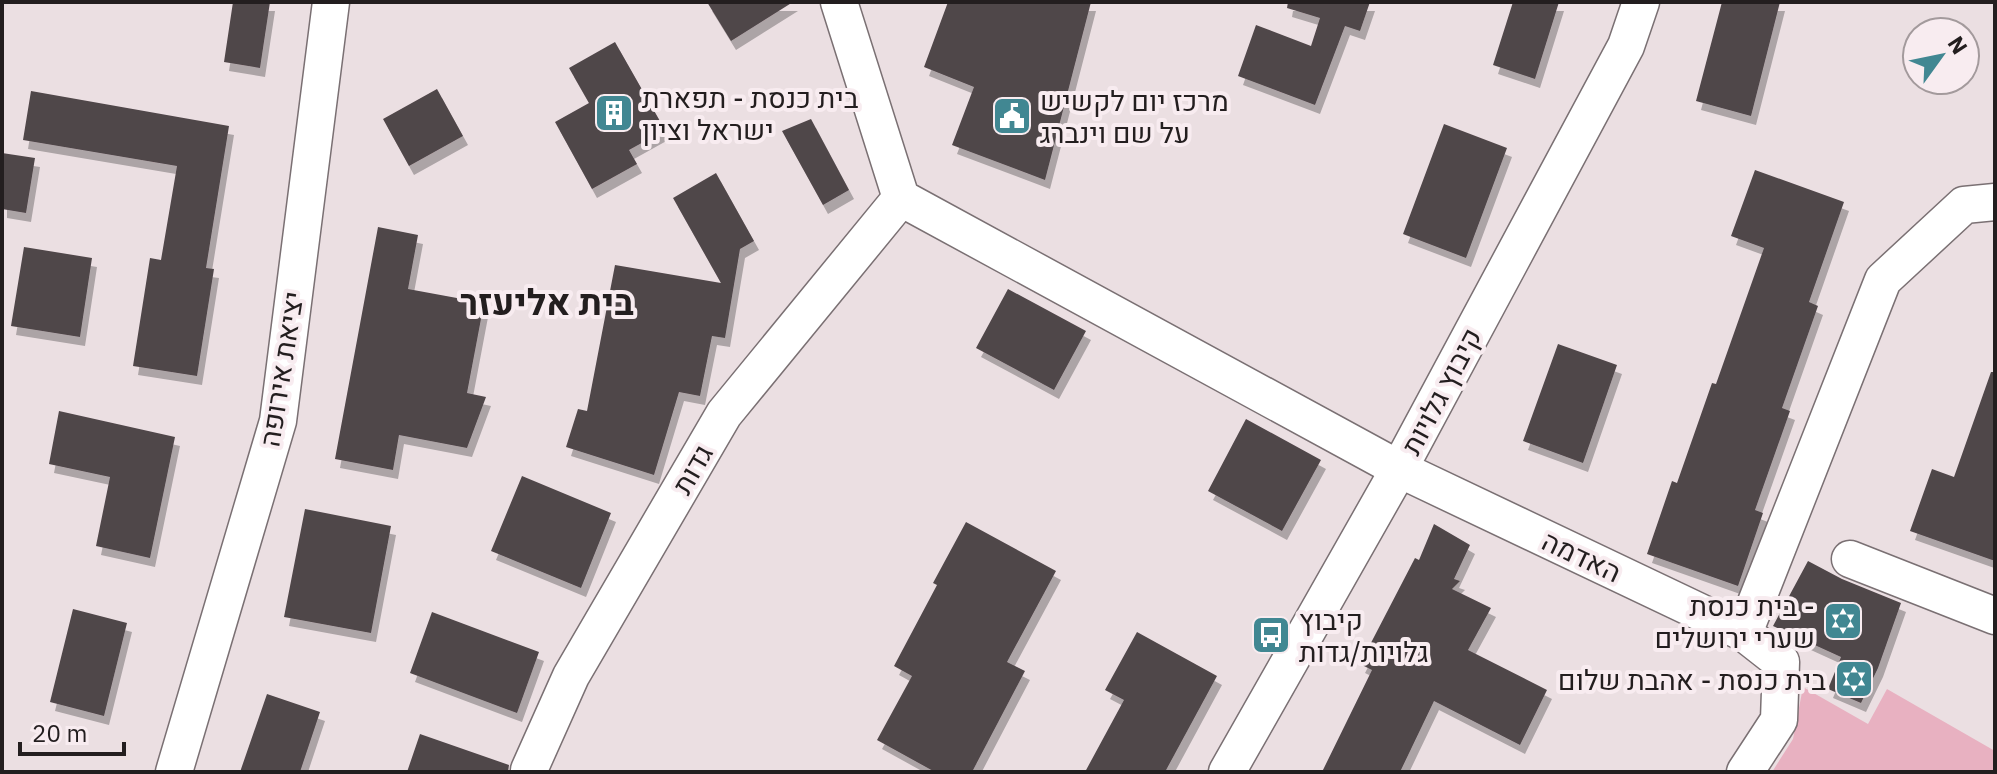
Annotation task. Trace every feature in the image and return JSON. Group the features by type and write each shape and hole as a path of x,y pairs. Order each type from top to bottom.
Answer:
{"street":[{"name":"יציאת אירופה","path":"174,772 278,421 331,2"},
{"path":"839,2 901,198"},
{"name":"קיבוץ גלויות","path":"1227,772 1399,469 1626,46 1641,2"},
{"name":"האדמה","path":"901,198 1399,469 1744,633 1781,662 1779,720 1745,772"},
{"name":"גדות","path":"529,770 571,676 724,414 901,198"},
{"path":"1744,633 1883,280 1964,205 1995,202"},
{"path":"1850,559 1995,616"}],"shaded area":[{"path":"1803,687 1868,724 1887,689 1995,751 1995,772 1772,772 1793,739"}],"building":[{"path":"233,2 270,2 260,68 224,62"},
{"path":"707,2 793,2 731,41"},
{"name":"מרכז יום לקשיש על שם וינברג","path":"948,2 1091,2 1045,180 952,145 974,87 924,67"},
{"path":"1288,2 1370,2 1360,31 1345,26 1315,105 1238,76 1256,25 1311,46 1320,18 1287,8"},
{"path":"1513,2 1559,2 1535,79 1493,65"},
{"path":"1722,2 1780,2 1751,116 1696,101"},
{"name":"בית כנסת - תפארת ישראל וציון","path":"615,42 665,130 629,150 637,164 592,189 555,122 589,103 569,68"},
{"path":"437,89 463,136 409,166 383,119"},
{"path":"31,91 229,126 206,268 214,269 197,376 133,366 150,258 161,260 177,166 23,140"},
{"path":"811,119 849,190 823,205 782,131"},
{"path":"1444,124 1507,148 1466,258 1403,234"},
{"path":"2,153 35,158 26,213 2,209"},
{"path":"1755,170 1844,202 1809,302 1818,306 1782,408 1790,411 1755,510 1763,513 1738,586 1647,554 1672,481 1677,483 1712,383 1716,384 1764,248 1731,236"},
{"path":"716,173 754,241 740,249 725,338 712,336 700,396 679,392 654,475 566,447 578,409 587,411 615,265 721,283 673,198"},
{"path":"378,227 418,235 408,289 484,303 467,393 486,397 467,448 399,435 393,470 335,459"},
{"path":"24,247 92,258 80,337 11,326"},
{"path":"1008,289 1086,331 1054,390 976,348"},
{"path":"1558,344 1617,365 1583,463 1523,441"},
{"path":"1991,372 1995,372 1995,561 1910,531 1932,469 1954,477"},
{"path":"59,411 175,437 150,558 96,546 110,477 49,464"},
{"path":"1246,419 1321,460 1282,531 1208,491"},
{"path":"522,476 611,513 581,588 491,551"},
{"path":"305,509 391,526 371,633 284,617"},
{"path":"966,522 1056,571 1007,662 1025,671 972,772 935,772 877,740 912,676 894,666"},
{"path":"1434,524 1470,545 1454,579 1460,581 1452,589 1491,608 1468,650 1547,690 1520,745 1434,701 1400,772 1322,772 1372,670 1360,664 1415,558 1419,560"},
{"path":"1808,561 1842,579 1901,603 1878,668 1861,703 1828,689 1841,657 1773,626"},
{"path":"73,609 127,623 104,716 50,702"},
{"path":"432,612 539,652 517,713 410,673"},
{"path":"1137,632 1217,676 1165,772 1085,772 1124,700 1105,690"},
{"path":"267,694 320,712 300,772 240,772"},
{"path":"420,734 509,765 508,772 407,772"}],"place":[{"name":"בית כנסת - תפארת ישראל וציון","path":"614,113"},
{"name":"מרכז יום לקשיש על שם וינברג","path":"1012,116"},
{"name":"בית כנסת - שערי ירושלים","path":"1843,621"},
{"name":"קיבוץ גלויות/גדות","path":"1271,635"},
{"name":"בית כנסת - אהבת שלום","path":"1854,679"}],"district":[{"name":"בית אליעזר","path":"547,301"}]}
